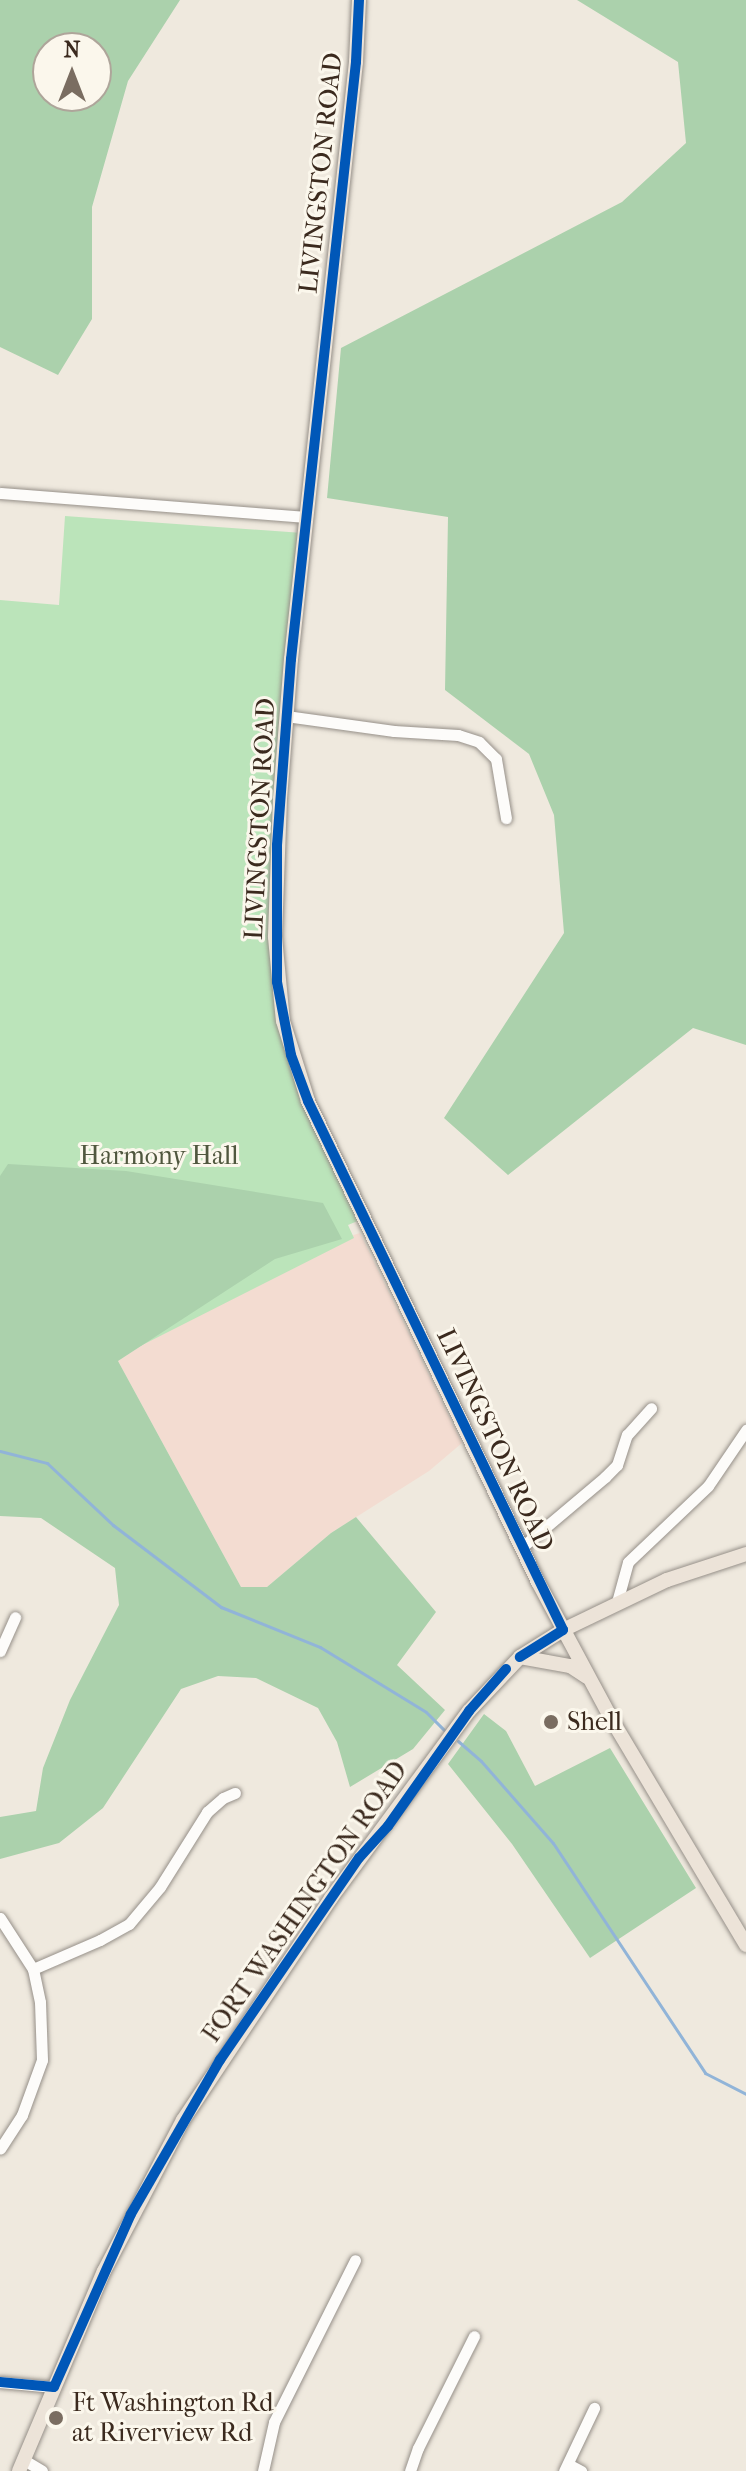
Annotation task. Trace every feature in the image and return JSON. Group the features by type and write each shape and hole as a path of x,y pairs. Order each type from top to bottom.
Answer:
{"main road":[{"name":"LIVINGSTON ROAD","path":"359,0 356,62 286,716 275,937 279,1002 291,1055 308,1101 563,1630 587,1677 746,1945"},
{"name":"FORT WASHINGTON ROAD","path":"21,2466 131,2214 220,2060 345,1878 388,1826 483,1693 520,1657 563,1630 617,1602 696,1569 746,1554"},
{"path":"520,1657 570,1666 587,1677"}],"street":[{"path":"0,493 307,517"},
{"path":"286,716 394,731 458,735 479,742 496,759 506,818"},
{"path":"522,1547 617,1465 627,1435 651,1408"},
{"path":"617,1602 628,1562 708,1486 746,1430"},
{"path":"0,1651 15,1617"},
{"path":"33,1969 129,1924 160,1887 207,1812 223,1798 235,1793"},
{"path":"0,1918 33,1969 40,2002 42,2060 22,2115 0,2149"},
{"path":"263,2471 274,2422 355,2260"},
{"path":"410,2471 418,2448 474,2336"},
{"path":"0,2382 54,2387"},
{"path":"581,2471 566,2468 594,2408"},
{"path":"21,2466 42,2471"}],"shaded area":[{"path":"360,1233 462,1443 429,1471 331,1533 267,1587 241,1587 118,1361 275,1259"}],"green space":[{"path":"0,0 180,0 128,81 92,207 92,319 58,375 0,347"},
{"path":"577,0 746,0 746,1045 693,1028 508,1175 444,1118 564,933 554,815 529,754 445,690 448,517 327,498 341,348 622,202 686,143 678,62"},
{"name":"Harmony Hall","path":"65,516 303,533 283,731 278,1001 360,1220 348,1225 354,1238 0,1417 0,600 59,605"},
{"path":"8,1164 126,1171 323,1203 342,1239 275,1259 118,1361 241,1587 267,1587 331,1533 356,1517 436,1612 397,1665 445,1710 413,1749 350,1787 337,1742 318,1708 256,1678 218,1676 181,1689 103,1808 59,1843 0,1859 0,1817 36,1811 43,1768 70,1700 119,1605 115,1568 41,1518 0,1516 0,1176"},
{"path":"484,1714 506,1731 535,1786 610,1748 696,1888 590,1958 512,1844 448,1764"}],"waterway":[{"path":"0,1451 47,1463 113,1525 221,1607 320,1647 426,1712 444,1730"},
{"path":"458,1741 481,1761 553,1843 705,2073 746,2094"}],"cycle path":[{"path":"359,0 356,62 291,659 277,845 277,982 291,1055 308,1101 563,1630 520,1657"},
{"path":"0,2382 54,2387 131,2214 220,2060 359,1858 388,1826 469,1711 506,1669"}],"place":[{"name":"Shell","path":"551,1722"},
{"name":"Ft Washington Rd at Riverview Rd","path":"56,2418"}]}
